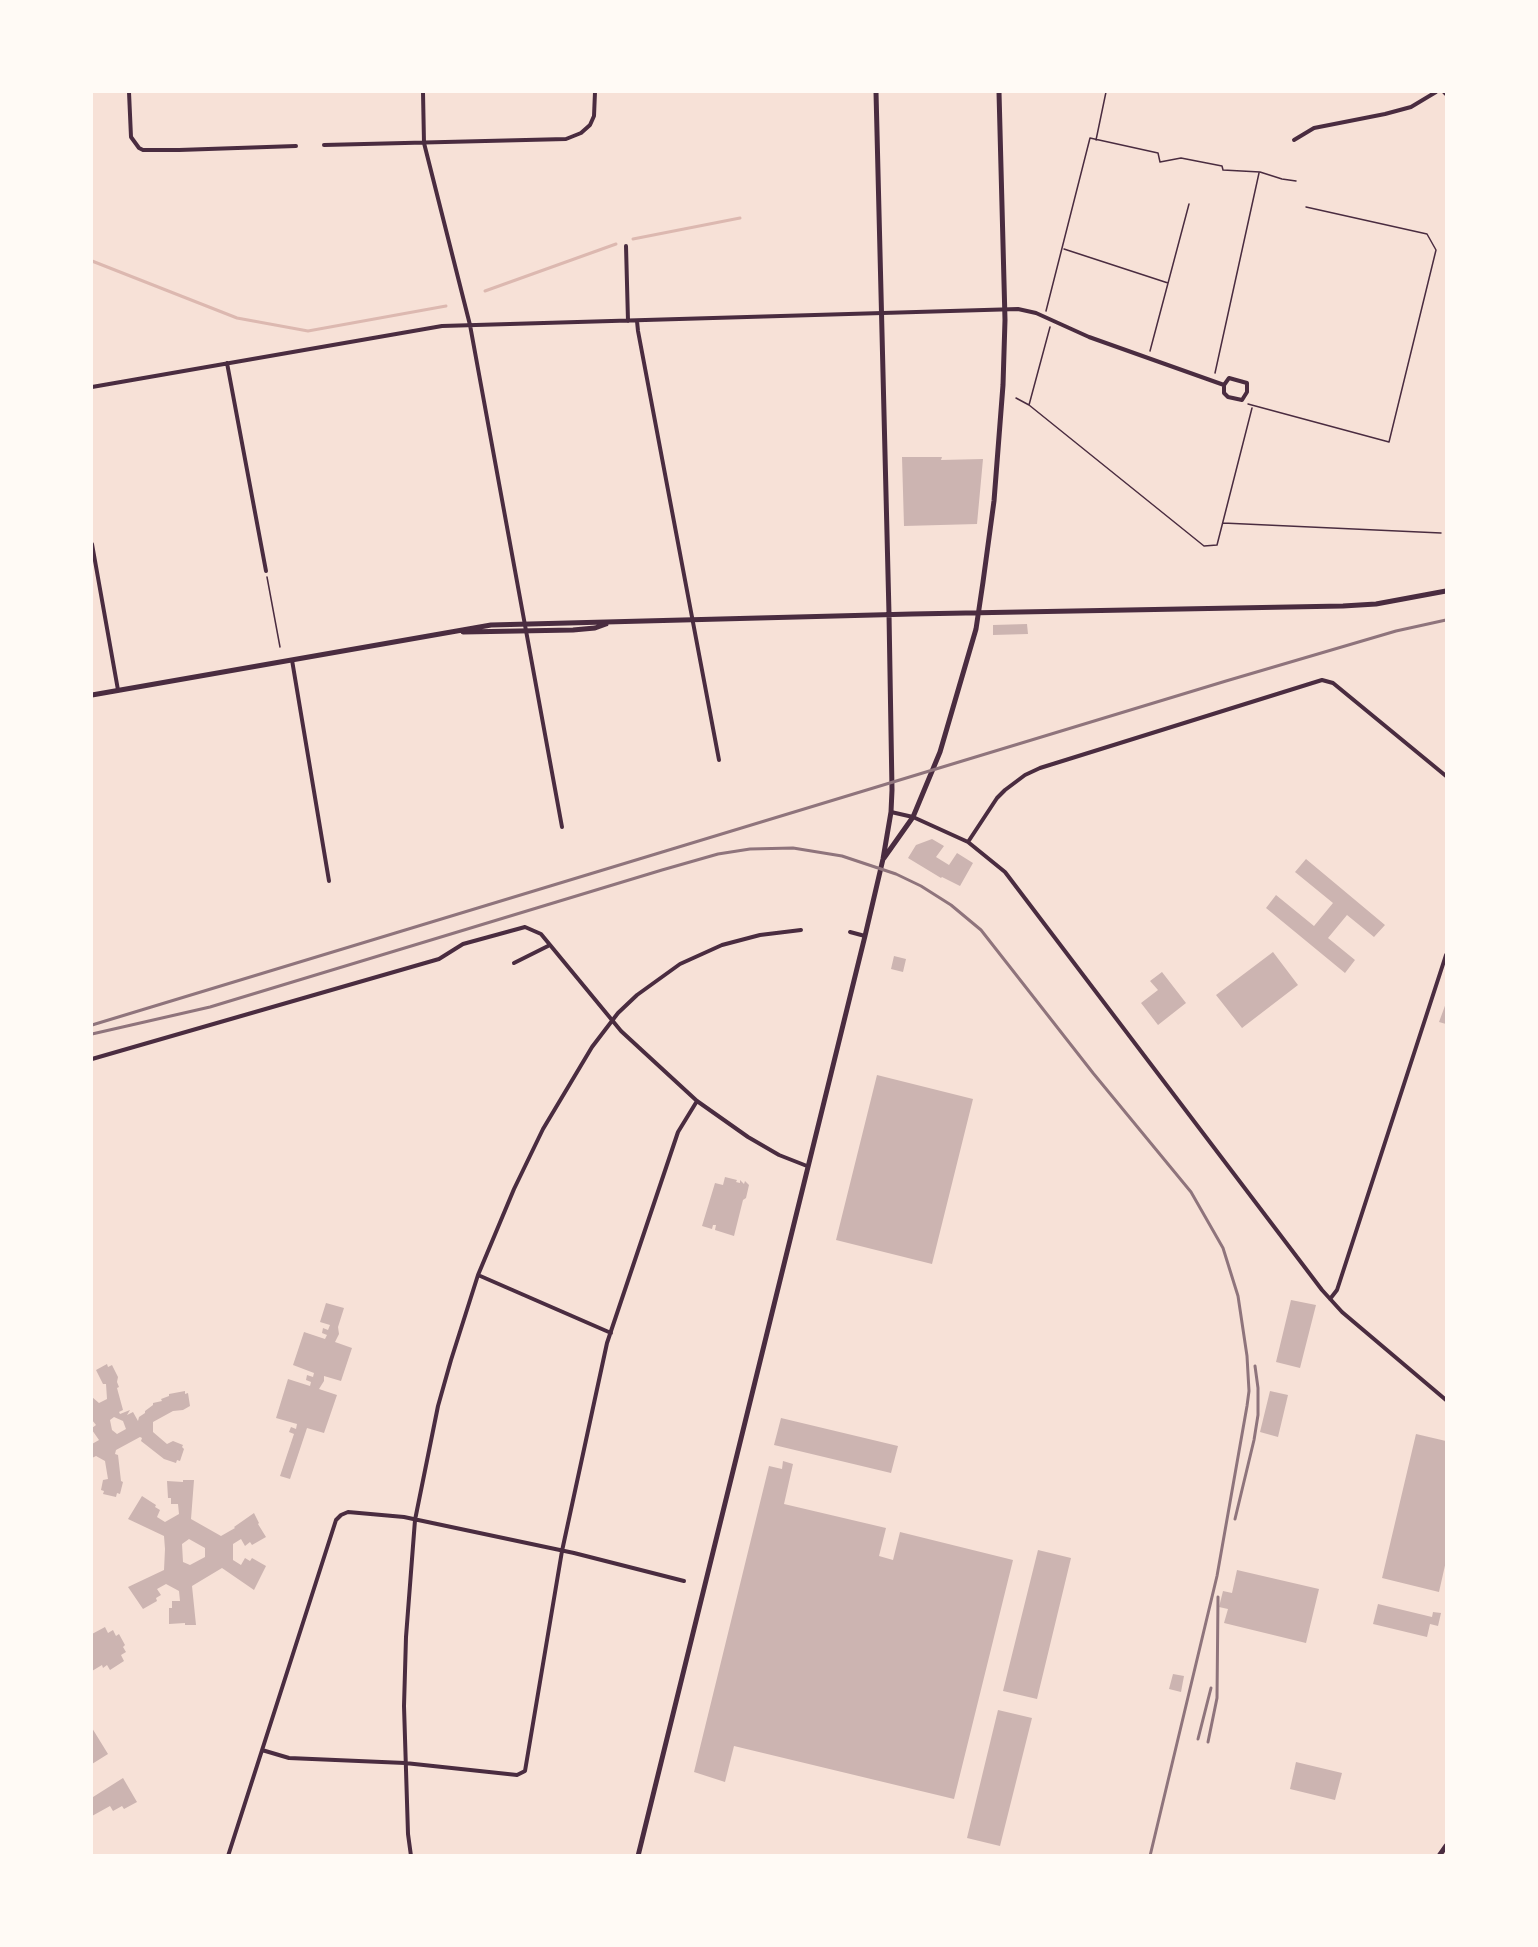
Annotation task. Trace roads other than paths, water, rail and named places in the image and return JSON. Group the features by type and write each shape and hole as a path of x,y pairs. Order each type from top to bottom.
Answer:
{"main road":[{"path":"638,1856 865,936 883,859 891,812 889,614 876,92"},
{"path":"883,859 913,817 943,743 976,629 994,501 1003,391 1005,310 999,92"},
{"path":"92,695 462,631 473,627 595,621 610,623 889,614 1343,606 1376,604 1446,591"},
{"path":"462,631 473,633 595,628 610,623"},
{"path":"1439,1856 1446,1846"}],"street":[{"path":"129,92 131,137 143,150 296,146"},
{"path":"423,92 424,143 471,325 562,827"},
{"path":"324,145 570,138 584,131 592,120 595,92"},
{"path":"1294,140 1314,128 1412,107 1436,92"},
{"path":"626,246 628,321"},
{"path":"92,387 442,326 1005,310 1021,310 1043,316 1089,337 1224,385"},
{"path":"637,321 719,760"},
{"path":"227,363 266,571"},
{"path":"1229,378 1247,383 1247,392 1242,400 1228,397 1224,393 1224,385 1229,378"},
{"path":"92,544 118,690"},
{"path":"292,660 329,881"},
{"path":"968,842 997,798 1025,775 1040,768 1322,680 1333,683 1446,776"},
{"path":"891,812 913,817 968,842 1005,872 1330,1299 1342,1312 1446,1400"},
{"path":"92,1059 439,959 464,944 525,927 541,934 612,1020 697,1101 748,1137 779,1155 807,1166"},
{"path":"411,1856 405,1764 406,1637 415,1520 438,1406 451,1360 478,1275 514,1189 543,1129 592,1047 612,1020 651,983 694,957 742,939 801,930"},
{"path":"850,932 865,936"},
{"path":"514,963 550,945"},
{"path":"1330,1299 1337,1290 1446,955"},
{"path":"262,1750 289,1758 405,1764 517,1775 525,1771 562,1551 611,1334 678,1132 697,1101"},
{"path":"478,1275 611,1334"},
{"path":"228,1856 336,1520 341,1515 348,1512 415,1520 562,1551 684,1581"}],"waterway":[{"path":"633,239 740,218"},
{"path":"485,291 616,244"},
{"path":"92,261 237,318 308,331 446,306"}],"railway":[{"path":"92,1025 1226,681 1396,631 1446,620"},
{"path":"92,1034 210,1007 662,870 718,854 750,849 793,848 842,856 896,874 921,886 951,905 981,930 1093,1073 1191,1192 1223,1248 1238,1296 1247,1356 1249,1391 1247,1406 1217,1576 1150,1856"},
{"path":"1235,1519 1258,1415 1255,1366"},
{"path":"1208,1742 1217,1698 1218,1597"},
{"path":"1198,1739 1211,1688"}]}
